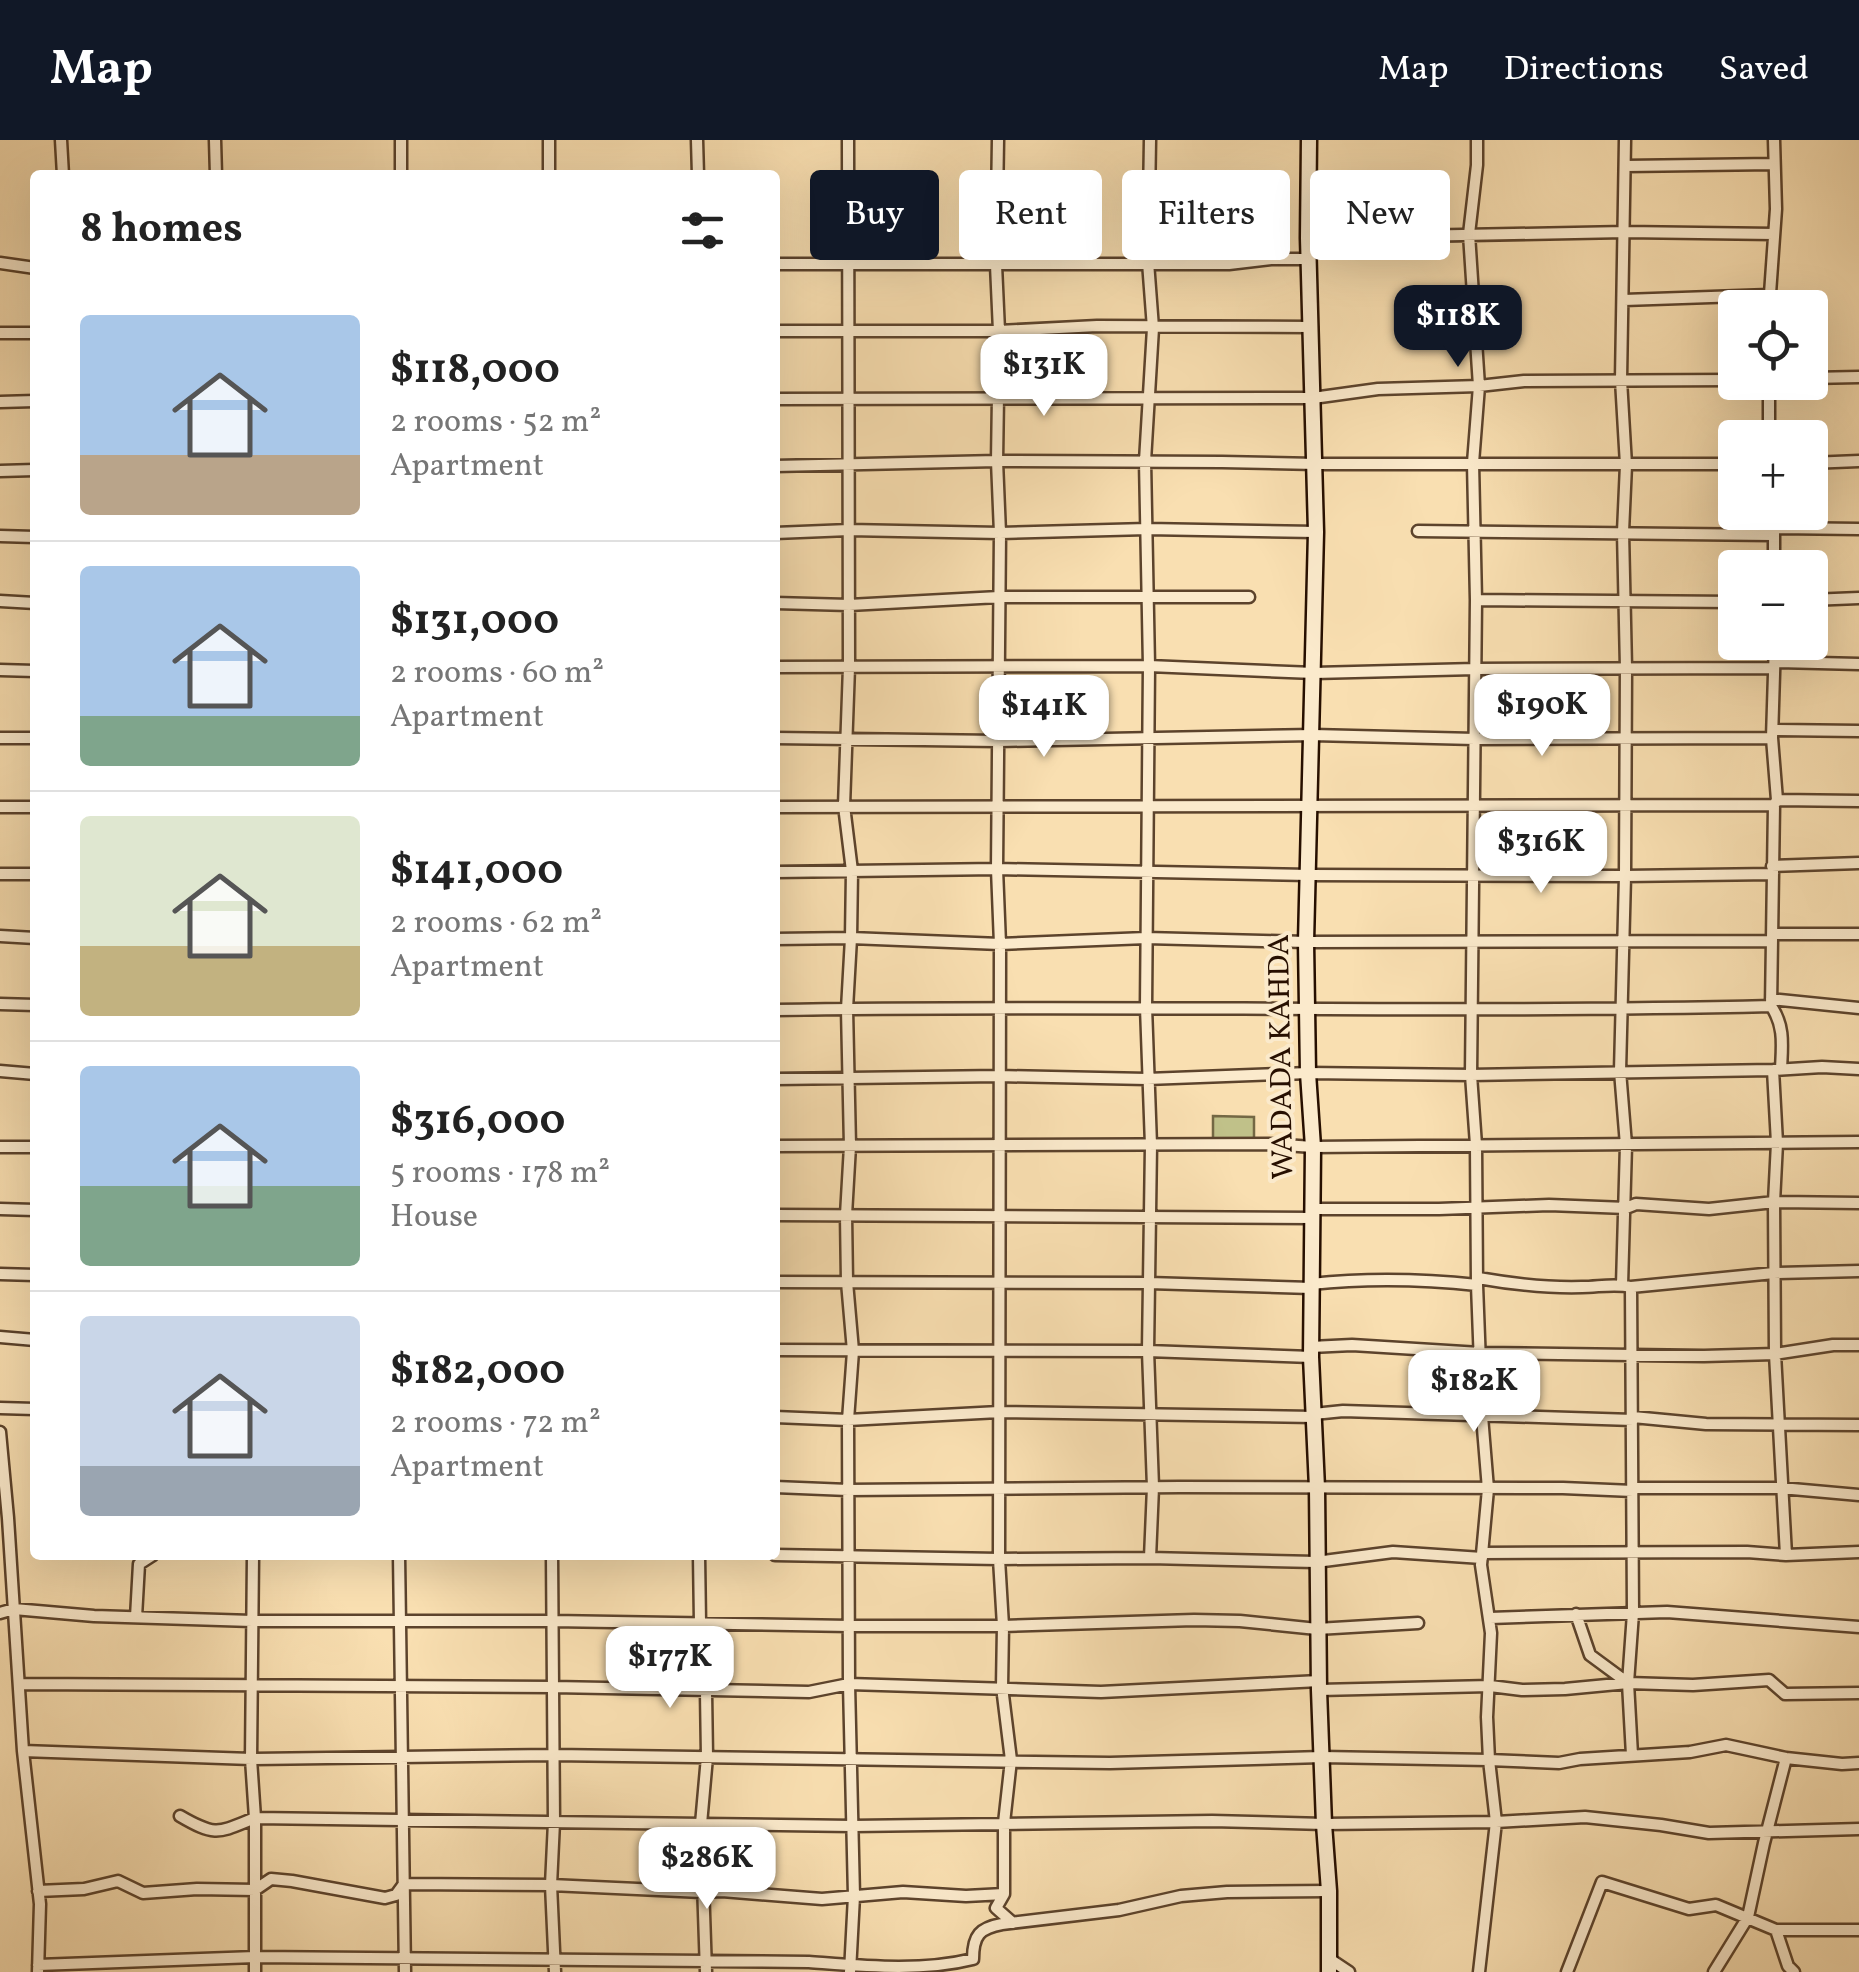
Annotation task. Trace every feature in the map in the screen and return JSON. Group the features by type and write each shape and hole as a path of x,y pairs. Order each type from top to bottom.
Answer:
{"main road":[{"name":"WADADA KAHDA","path":"1309,140 1316,532 1306,942 1308,1073 1314,1146 1311,1352 1317,1488 1317,1628 1329,1965"}],"street":[{"path":"61,140 63,170"},
{"path":"214,140 216,170"},
{"path":"400,140 401,170"},
{"path":"549,140 549,170"},
{"path":"697,140 698,170"},
{"path":"848,140 849,667 844,806 852,871 846,1215 852,1351 848,1420 854,1896 850,1968"},
{"path":"998,140 1000,1559 1002,1687 1011,1760 1004,1823 1004,1894 996,1908 1013,1923"},
{"path":"1150,140 1148,262 1153,328 1146,461 1150,1558"},
{"path":"1477,140 1470,234 1479,386 1473,463 1476,600 1471,1075 1488,1489 1482,1575 1492,1652 1487,1717 1496,1822 1479,1972"},
{"path":"1625,140 1621,380 1626,465 1626,739 1620,1071 1626,1145 1626,1286 1632,1356 1633,1613 1628,1683 1632,1754"},
{"path":"1770,290 1776,210 1774,140"},
{"path":"1626,166 1773,164"},
{"path":"1308,238 1625,232 1774,234"},
{"path":"780,264 1229,264 1309,259"},
{"path":"0,263 30,267"},
{"path":"1624,300 1718,301"},
{"path":"780,331 1312,327"},
{"path":"0,333 30,333"},
{"path":"1828,377 1859,376"},
{"path":"780,399 1313,398 1378,389 1479,386 1524,380 1718,380"},
{"path":"0,402 30,401"},
{"path":"780,466 997,461 1718,464"},
{"path":"1828,463 1859,462"},
{"path":"0,470 30,470"},
{"path":"780,533 1147,529 1316,532"},
{"path":"1418,531 1566,534 1859,529"},
{"path":"1773,532 1774,550"},
{"path":"0,536 30,536"},
{"path":"780,603 999,597 1249,598"},
{"path":"1828,599 1859,598"},
{"path":"1476,600 1718,602"},
{"path":"0,601 30,603"},
{"path":"1774,660 1771,1003 1782,1028 1777,1070 1774,1202 1775,1354 1786,1556"},
{"path":"780,667 1149,666 1314,673 1859,664"},
{"path":"0,670 30,671"},
{"path":"780,738 998,741 1313,735 1475,740 1859,732"},
{"path":"0,738 30,738"},
{"path":"780,806 1625,807 1859,801"},
{"path":"0,807 30,807"},
{"path":"780,872 997,868 1625,876 1859,863"},
{"path":"0,874 30,874"},
{"path":"780,938 1000,944 1146,938 1624,943 1859,934"},
{"path":"0,936 30,938"},
{"path":"780,1010 1622,1010 1771,1003 1859,1008"},
{"path":"0,1004 30,1005"},
{"path":"780,1079 1471,1075 1859,1068"},
{"path":"0,1072 30,1074"},
{"path":"780,1146 1859,1142"},
{"path":"0,1146 30,1146"},
{"path":"780,1215 1151,1218 1550,1205 1626,1208 1636,1204 1710,1209 1774,1202 1859,1202"},
{"path":"0,1210 30,1210"},
{"path":"780,1282 1311,1286 1345,1280 1403,1280 1580,1287 1859,1271"},
{"path":"0,1274 30,1275"},
{"path":"0,1337 30,1340"},
{"path":"780,1350 1311,1352 1352,1345 1632,1356 1775,1354 1859,1345"},
{"path":"0,1408 30,1409"},
{"path":"780,1418 848,1420 1000,1412 1343,1412 1859,1425"},
{"path":"0,1432 23,1751 40,1904 38,1968 255,1957 404,1958 555,1966 706,1967 809,1962 850,1968 928,1966 973,1958 973,1948 985,1927 1119,1910 1181,1896 1329,1891"},
{"path":"780,1487 1781,1488 1859,1494"},
{"path":"780,1555 1316,1562 1393,1552 1483,1556 1747,1552 1786,1556 1859,1552"},
{"path":"136,1618 139,1564 146,1560"},
{"path":"253,1560 255,1972"},
{"path":"400,1560 405,1972"},
{"path":"552,1560 551,1884 555,1966"},
{"path":"699,1560 706,1692 707,1757 701,1824 706,1967"},
{"path":"0,1613 14,1610 252,1621 850,1626 1209,1620 1317,1628 1418,1623"},
{"path":"1490,1618 1667,1612 1859,1627"},
{"path":"1576,1614 1590,1654 1628,1683"},
{"path":"20,1684 706,1692 809,1692 849,1684 1101,1692 1319,1685 1490,1686 1522,1690 1769,1680 1785,1694 1859,1693"},
{"path":"23,1751 251,1759 554,1755 1110,1762 1322,1757 1559,1763 1690,1752 1726,1745 1786,1758 1859,1763"},
{"path":"1714,1972 1748,1917 1786,1758"},
{"path":"180,1816 203,1830 219,1832 254,1818 853,1826 1212,1821 1324,1824 1585,1818 1709,1832 1859,1829"},
{"path":"38,1891 84,1889 118,1881 142,1892 255,1890 270,1879 385,1898 396,1895 404,1884"},
{"path":"1567,1972 1602,1882 1688,1909 1716,1905 1776,1930 1859,1930"},
{"path":"404,1884 722,1890 822,1899 902,1892 1004,1894"},
{"path":"1776,1930 1788,1966 1794,1972"},
{"path":"1329,1965 1349,1972"}],"green space":[{"path":"1213,1116 1254,1117 1254,1140 1213,1139"}]}
